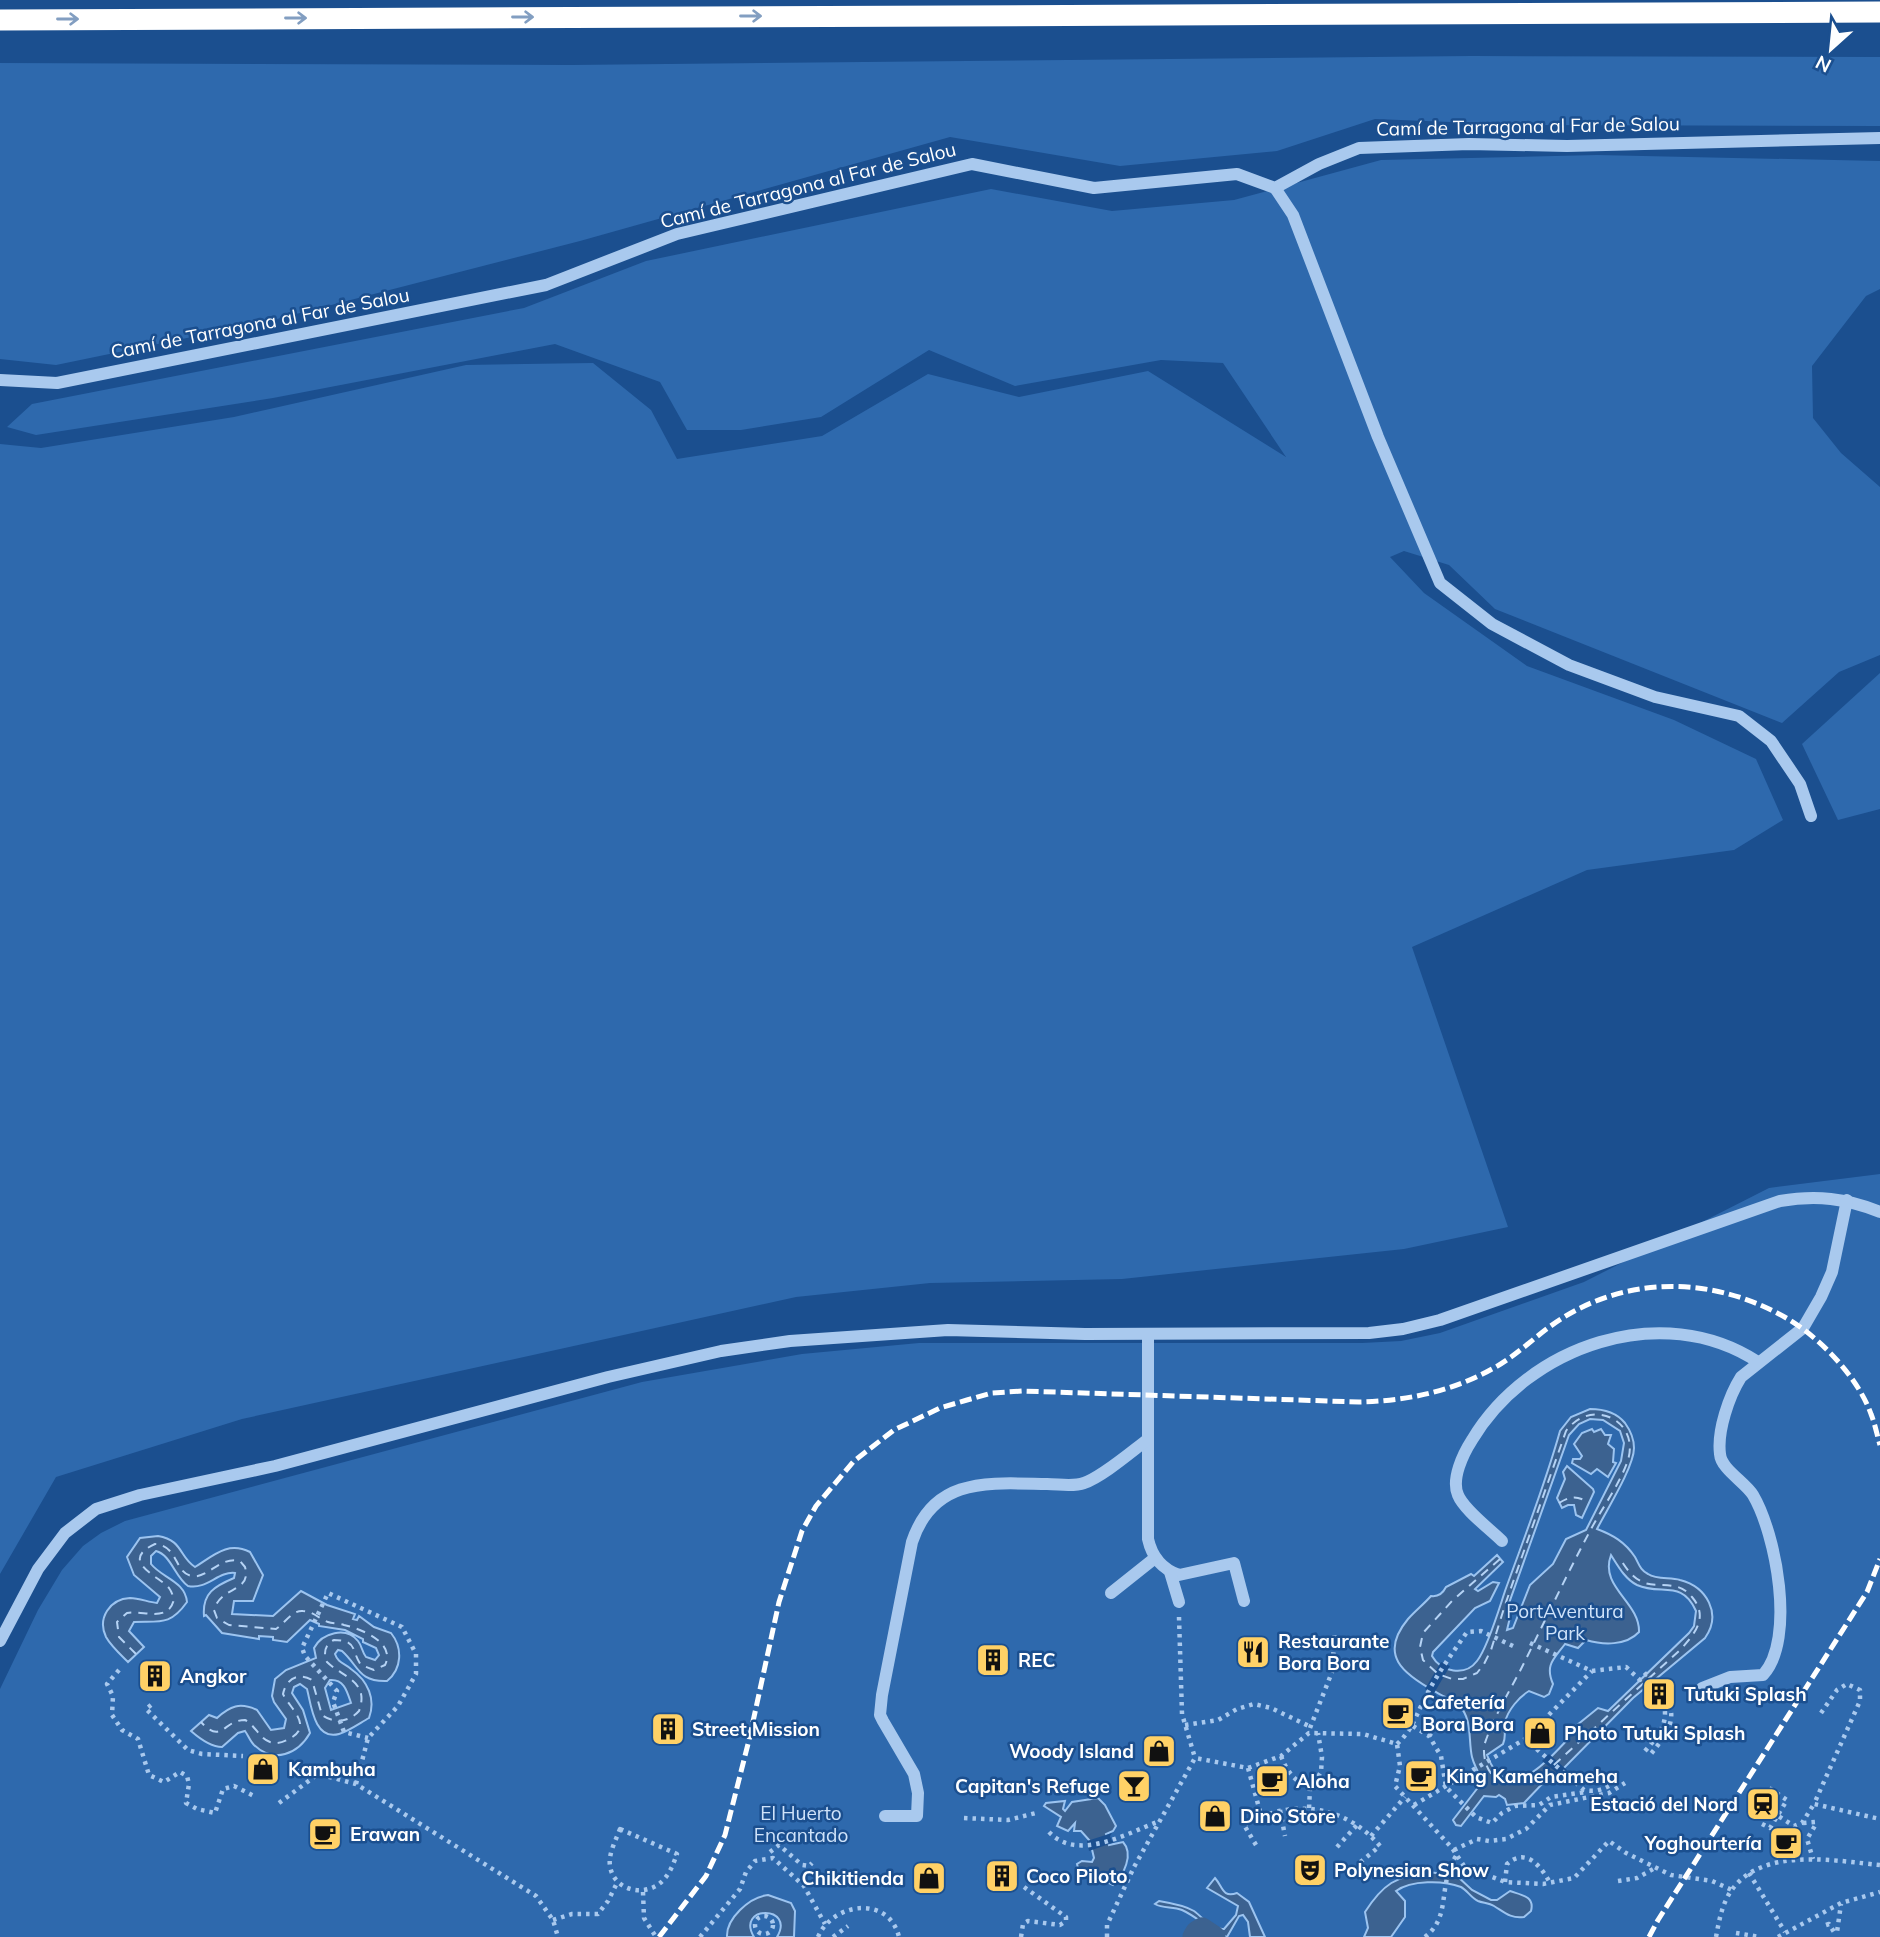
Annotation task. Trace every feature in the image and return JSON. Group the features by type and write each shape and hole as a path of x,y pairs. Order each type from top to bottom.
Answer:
{"highway":[{"path":"0,20 1880,12"}],"street":[{"name":"Camí de Tarragona al Far de Salou","path":"0,380 57,383 545,285 677,234 972,164 1094,188 1237,174 1275,188 1319,164 1359,148 1880,138"},
{"path":"1275,188 1293,215 1378,437 1440,583 1492,624 1569,665 1655,697 1739,716 1771,741 1800,784 1811,816"},
{"path":"0,1641 38,1569 65,1533 96,1509 140,1495 275,1466 608,1377 721,1351 790,1340 948,1330 1148,1334 1369,1333 1403,1329 1440,1320 1780,1201 1814,1197 1847,1200 1880,1212"},
{"path":"1702,1689 1730,1677 1763,1675 1776,1648 1781,1605 1769,1538 1752,1494 1724,1464 1720,1454 1724,1420 1735,1386 1748,1369 1803,1328 1821,1297 1837,1253 1847,1200"},
{"path":"1502,1541 1461,1502 1455,1487 1457,1478 1468,1446 1485,1418 1546,1365 1577,1349 1648,1332 1701,1338 1739,1350 1758,1362"},
{"path":"1148,1334 1148,1539 1155,1558 1170,1572 1179,1575 1234,1563 1244,1601"},
{"path":"885,1816 917,1816 918,1793 914,1774 880,1715 881,1695 912,1542 922,1519 934,1504 969,1486 987,1483 1085,1483 1147,1440"},
{"path":"1111,1593 1155,1558"},
{"path":"1170,1572 1179,1606"}],"path":[{"path":"356,1784 369,1738 398,1706 416,1674 416,1654 402,1627 328,1593 302,1648 305,1656 337,1691 333,1702 344,1732 369,1738"},
{"path":"1107,1937 1107,1925 1158,1822 1195,1758 1182,1714 1179,1606"},
{"path":"1195,1758 1248,1768 1281,1756 1310,1730 1332,1672 1335,1631"},
{"path":"1513,1646 1481,1631 1468,1632 1447,1660 1422,1703 1413,1726 1397,1744 1399,1766 1395,1786 1454,1851 1464,1866 1505,1882 1550,1883 1574,1878 1609,1841 1671,1875 1712,1881 1732,1890"},
{"path":"1530,1643 1592,1671 1626,1667 1640,1680 1646,1674 1670,1701 1671,1721 1664,1737 1648,1753"},
{"path":"119,1670 107,1684 114,1696 112,1714 122,1730 138,1739 149,1775 164,1782 180,1772 187,1776 189,1784 186,1803 215,1813 223,1789 234,1786 254,1796"},
{"path":"1414,1805 1525,1739 1592,1671"},
{"path":"1802,1823 1814,1804 1860,1701 1860,1690 1847,1684 1841,1686 1821,1713"},
{"path":"1185,1725 1218,1720 1254,1703 1271,1708 1318,1733 1363,1734 1397,1744"},
{"path":"151,1705 146,1709 188,1750 202,1754 243,1756"},
{"path":"1429,1736 1439,1724"},
{"path":"1413,1726 1429,1736 1441,1756 1446,1787 1476,1817 1492,1823 1514,1806 1539,1805 1551,1797 1605,1789 1622,1781 1609,1793 1550,1805 1526,1829 1506,1839 1477,1839 1454,1851 1442,1894 1443,1914 1425,1937"},
{"path":"1309,1808 1310,1789 1321,1772 1322,1757 1318,1733"},
{"path":"1525,1739 1584,1790 1591,1791"},
{"path":"1281,1756 1297,1782 1310,1789"},
{"path":"1248,1768 1261,1815"},
{"path":"289,1770 356,1784 536,1896 553,1920 558,1937"},
{"path":"279,1803 318,1774"},
{"path":"1762,1824 1770,1828 1787,1800 1769,1788"},
{"path":"1371,1836 1405,1797"},
{"path":"1814,1804 1880,1819"},
{"path":"1256,1845 1244,1825 1261,1815 1280,1810 1309,1808 1336,1814 1357,1825 1380,1846 1358,1864"},
{"path":"1280,1810 1285,1836"},
{"path":"1772,1812 1794,1826 1815,1822 1807,1839 1813,1858"},
{"path":"964,1818 1008,1820 1036,1813"},
{"path":"1049,1832 1072,1844 1088,1846 1158,1822"},
{"path":"1337,1847 1357,1825"},
{"path":"620,1829 677,1854 665,1880 643,1892 627,1888 618,1881 610,1868 610,1857 620,1829"},
{"path":"770,1852 779,1845 802,1865 809,1866 812,1863"},
{"path":"1505,1882 1507,1864 1512,1859 1521,1857 1533,1859 1543,1869 1550,1883"},
{"path":"701,1937 721,1909 740,1889 746,1872 755,1861 773,1858 804,1886 825,1924"},
{"path":"1716,1937 1721,1914 1732,1890 1749,1873 1779,1861 1813,1858 1880,1865"},
{"path":"1618,1881 1637,1878 1656,1868"},
{"path":"1749,1873 1785,1933"},
{"path":"553,1920 572,1914 598,1914 618,1881"},
{"path":"1021,1937 1023,1924 1028,1921 1060,1925 1066,1921 1066,1917 1024,1887"},
{"path":"643,1892 644,1918 656,1937"},
{"path":"1778,1937 1842,1903 1880,1892"},
{"path":"1826,1925 1829,1924 1834,1932 1837,1932 1842,1903"},
{"path":"818,1937 825,1924 845,1910 869,1909 890,1920 899,1937"},
{"path":"833,1937 848,1926"},
{"path":"1736,1933 1760,1937"}],"green space":[{"path":"1472,56 1880,57 1880,126 1526,125 1375,119 1277,151 1120,166 950,137 580,241 269,321 56,365 0,359 0,63 571,65"},
{"path":"1597,155 1880,161 1880,289 1866,296 1812,366 1813,418 1841,453 1880,487 1880,655 1839,672 1782,723 1495,609 1449,565 1404,551 1390,557 1424,593 1527,666 1674,720 1756,759 1783,820 1734,850 1587,870 1412,947 1508,1227 1404,1249 1122,1279 930,1283 796,1297 242,1419 56,1477 0,1574 0,444 41,448 234,417 466,365 593,363 651,410 677,459 822,436 928,374 1019,397 1148,371 1286,457 1223,363 1161,360 1015,386 929,350 821,417 741,430 687,430 660,382 555,344 273,398 36,435 7,427 32,404 524,308 646,261 991,189 1112,211 1234,200 1381,160"},
{"path":"1880,673 1880,809 1838,820 1802,744"},
{"name":"PortAventura Park","path":"1880,1174 1880,1937 0,1937 0,1689 38,1610 62,1570 83,1546 125,1521 642,1382 802,1354 919,1343 1401,1341 1440,1333 1584,1282 1769,1188"}],"shaded area":[{"path":"1590,1409 1600,1410 1618,1416 1627,1426 1633,1441 1633,1456 1625,1477 1597,1529 1623,1543 1645,1572 1655,1577 1680,1580 1698,1589 1712,1611 1710,1629 1705,1638 1633,1698 1558,1774 1543,1783 1524,1803 1507,1805 1505,1799 1499,1795 1484,1796 1461,1826 1456,1825 1453,1820 1483,1781 1472,1757 1466,1717 1457,1703 1424,1685 1405,1670 1398,1662 1395,1643 1408,1619 1431,1596 1440,1594 1446,1587 1471,1574 1474,1576 1497,1555 1503,1562 1475,1589 1478,1591 1493,1582 1499,1583 1490,1601 1475,1608 1432,1656 1441,1666 1460,1671 1477,1661 1493,1628 1560,1431 1571,1417","holes":["1590,1419 1603,1420 1620,1431 1624,1443 1621,1461 1586,1530 1566,1539 1553,1564 1530,1585 1513,1628 1507,1630 1512,1609 1508,1606 1569,1435 1579,1424","1611,1555 1625,1576 1637,1585 1684,1595 1696,1611 1694,1626 1608,1711 1598,1708 1566,1734 1569,1738 1539,1768 1516,1779 1505,1778 1495,1771 1487,1755 1503,1744 1506,1717 1521,1697 1529,1691 1544,1697 1549,1694 1553,1684 1550,1667 1565,1644 1578,1648 1586,1640 1600,1643 1621,1642 1639,1632 1638,1621 1610,1576"]},
{"path":"1592,1429 1594,1432 1601,1429 1605,1435 1611,1435 1608,1444 1614,1449 1613,1462 1616,1463 1608,1477 1597,1469 1591,1474 1572,1463 1573,1459 1580,1459 1582,1456 1574,1444 1582,1433"},
{"path":"1567,1466 1594,1492 1582,1518 1576,1515 1574,1505 1562,1508 1557,1498"},
{"path":"158,1536 172,1541 195,1567 228,1549 250,1552 263,1575 253,1601 234,1601 232,1614 273,1616 301,1591 327,1605 355,1614 353,1619 357,1620 359,1616 374,1627 391,1633 398,1645 399,1658 396,1671 387,1681 370,1679 360,1672 342,1651 338,1650 335,1654 366,1685 372,1704 369,1718 339,1734 324,1732 315,1720 307,1689 300,1684 294,1687 292,1693 303,1710 310,1733 292,1751 277,1755 262,1751 245,1731 218,1747 191,1731 209,1715 217,1718 231,1708 240,1706 257,1710 271,1730 284,1728 286,1719 272,1696 275,1679 286,1670 316,1658 314,1648 328,1635 341,1633 353,1636 366,1657 375,1660 379,1655 376,1648 363,1642 363,1639 345,1630 319,1626 310,1620 287,1642 273,1640 273,1637 259,1636 259,1639 222,1633 206,1615 204,1616 205,1601 211,1591 234,1578 235,1573 195,1587 188,1586 166,1557 156,1551 151,1556 151,1564 178,1584 187,1602 170,1619 134,1622 129,1631 144,1647 128,1662 106,1637 103,1623 111,1606 123,1599 157,1603 160,1597 134,1575 127,1557 140,1538","holes":["330,1680 335,1680 344,1687 351,1703 331,1710 325,1688"]},
{"path":"1098,1798 1105,1805 1116,1826 1106,1834 1109,1845 1123,1842 1128,1852 1124,1870 1113,1885 1078,1868 1077,1864 1082,1861 1092,1862 1094,1858 1090,1841 1081,1831 1074,1831 1075,1823 1068,1831 1057,1826 1061,1817 1044,1806 1046,1803 1065,1801 1065,1811 1072,1802"},
{"path":"1429,1872 1457,1876 1472,1890 1491,1900 1497,1900 1510,1891 1523,1895 1531,1902 1531,1911 1524,1917 1515,1917 1476,1900 1461,1887 1436,1882 1418,1883 1396,1891 1405,1901 1405,1917 1391,1937 1364,1937 1368,1928 1365,1912 1384,1888 1399,1879"},
{"path":"1215,1878 1223,1891 1228,1894 1237,1893 1249,1902 1265,1937 1250,1937 1248,1922 1243,1915 1239,1916 1227,1937 1182,1910 1155,1904 1159,1901 1186,1907 1211,1926 1224,1929 1236,1915 1238,1906 1207,1888"},
{"path":"768,1895 791,1903 795,1911 794,1937 777,1937 781,1926 779,1919 773,1914 765,1913 752,1919 750,1926 754,1937 727,1937 730,1923 740,1910 753,1900"}],"pier":[{"path":"1441,1662 1450,1666 1433,1695 1425,1689"},
{"path":"1549,1754 1567,1770 1561,1776 1542,1761"},
{"path":"1112,1833 1110,1836 1115,1842 1089,1851 1087,1841"}],"waterway":[{"path":"1194,1937 1202,1929 1214,1937"}],"ferry route":[{"path":"1500,1559 1452,1601 1423,1633 1420,1647 1423,1660 1438,1674 1452,1679 1463,1679 1477,1673 1484,1664 1566,1431 1576,1421 1588,1416 1600,1415 1620,1424 1627,1434 1630,1446 1625,1469 1572,1565 1487,1736 1484,1746 1489,1770 1503,1782 1512,1784 1533,1780 1544,1774 1680,1650 1698,1625 1699,1611 1690,1595 1676,1587 1641,1581 1631,1574 1621,1560"},
{"path":"1559,1503 1572,1498 1586,1501"},
{"path":"136,1654 119,1637 117,1622 127,1613 155,1614 167,1611 174,1599 169,1588 144,1568 141,1562 140,1556 155,1544 168,1549 182,1570 192,1576 203,1574 226,1562 240,1561 245,1567 244,1581 223,1596 214,1610 217,1618 229,1625 276,1629 295,1613 306,1611 328,1622 342,1624 368,1634 386,1650 385,1665 374,1670 361,1665 353,1647 347,1642 334,1640 327,1646 327,1662 353,1681 361,1693 359,1711 346,1719 336,1721 322,1715 312,1680 297,1677 287,1684 283,1694 298,1718 299,1730 285,1741 274,1743 266,1740 245,1720 218,1731 208,1729 201,1722"}],"railway":[{"path":"659,1937 706,1876 725,1835 779,1602 802,1531 816,1506 854,1461 894,1430 940,1408 992,1393 1022,1391 1359,1402 1393,1400 1427,1394 1476,1377 1510,1358 1552,1325 1587,1305 1614,1295 1669,1286 1725,1293 1753,1302 1779,1314 1807,1332 1834,1356 1856,1385 1865,1399 1880,1445"},
{"path":"1649,1937 1867,1592 1880,1559"}],"place":[{"name":"Restaurante Bora Bora","path":"1253,1652"},
{"name":"REC","path":"993,1660"},
{"name":"Angkor","path":"155,1676"},
{"name":"Tutuki Splash","path":"1659,1694"},
{"name":"Cafetería Bora Bora","path":"1398,1713"},
{"name":"Street Mission","path":"668,1729"},
{"name":"Photo Tutuki Splash","path":"1540,1733"},
{"name":"Woody Island","path":"1159,1751"},
{"name":"Kambuha","path":"263,1769"},
{"name":"King Kamehameha","path":"1421,1776"},
{"name":"Aloha","path":"1272,1781"},
{"name":"Capitan's Refuge","path":"1134,1786"},
{"name":"Estació del Nord","path":"1763,1804"},
{"name":"Dino Store","path":"1215,1816"},
{"name":"Erawan","path":"325,1834"},
{"name":"Yoghourtería","path":"1786,1843"},
{"name":"Polynesian Show","path":"1310,1870"},
{"name":"Coco Piloto","path":"1002,1876"},
{"name":"Chikitienda","path":"929,1878"}],"park label":[{"name":"El Huerto Encantado","path":"801,1824"}]}
